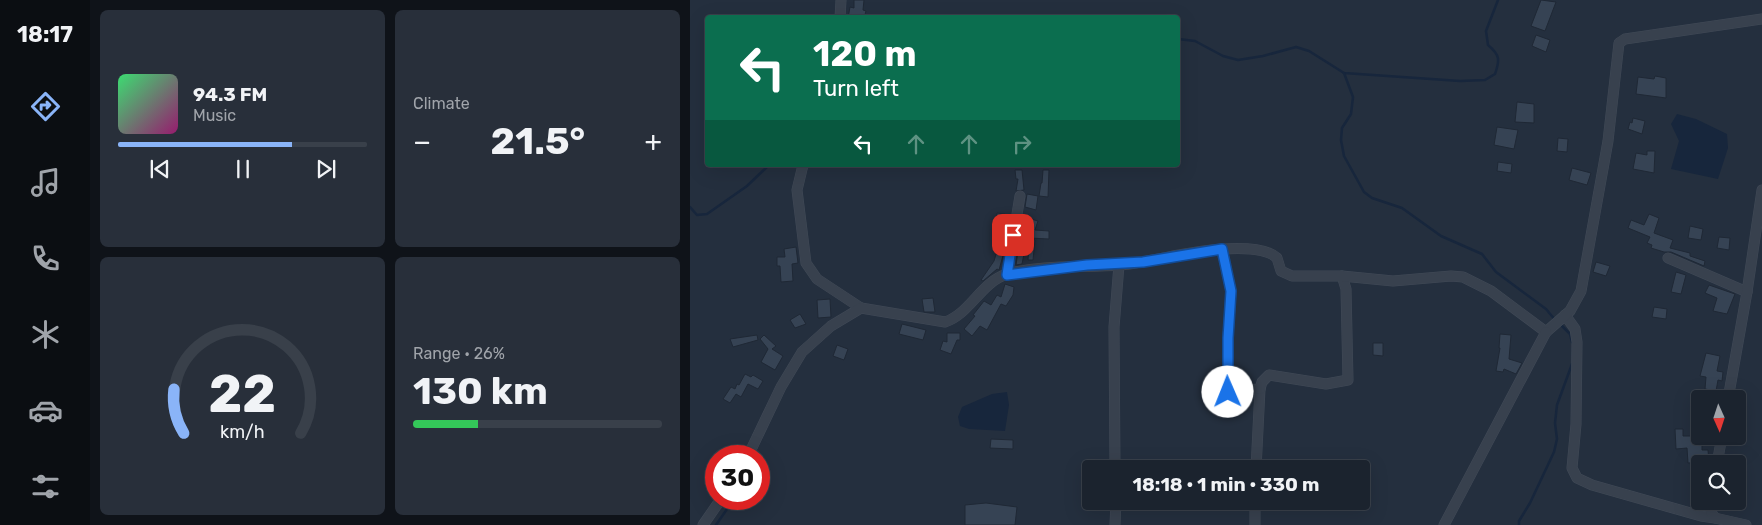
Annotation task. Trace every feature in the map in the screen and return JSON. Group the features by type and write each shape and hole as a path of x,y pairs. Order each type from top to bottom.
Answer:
{"street":[{"path":"840,15 841,0"},
{"path":"1444,525 1548,330 1570,311 1581,291 1608,141 1619,42 1625,39 1762,19"},
{"path":"803,167 797,190 806,263 817,279 861,308 945,322 955,319 994,281 1007,275 1087,265 1118,265 1222,249 1265,251 1277,258 1281,271 1287,275 1342,276 1393,281 1451,276 1463,278 1491,291 1548,330"},
{"path":"1730,390 1747,292 1762,190"},
{"path":"1007,275 1020,196"},
{"path":"1222,249 1231,291 1228,338 1228,392 1260,389"},
{"path":"1668,258 1747,292"},
{"path":"1115,460 1114,327 1118,265"},
{"path":"1256,460 1260,389 1262,382 1269,375 1326,384 1348,380 1346,289 1342,276"},
{"path":"753,445 781,387 802,352 831,326 861,308"},
{"path":"1563,317 1575,329 1578,342 1576,424 1572,456 1573,474 1592,485 1701,516 1746,525"},
{"path":"703,525 713,510"},
{"path":"1115,525 1116,510"},
{"path":"1255,510 1255,525"},
{"path":"1711,510 1715,518"}],"water":[{"path":"1677,114 1696,119 1727,134 1728,148 1718,179 1671,169 1679,141 1671,124"},
{"path":"1007,392 1009,405 1005,431 969,429 960,426 958,417 962,407 992,394"}],"building":[{"path":"854,0 864,0 863,10 866,11 865,15 849,15 850,7 854,8"},
{"path":"1541,0 1556,2 1545,31 1531,26"},
{"path":"1536,35 1550,40 1546,52 1532,46"},
{"path":"1655,76 1666,78 1666,98 1636,94 1638,77 1654,79"},
{"path":"1517,102 1534,104 1534,123 1515,122"},
{"path":"1633,118 1645,121 1642,134 1628,129"},
{"path":"1497,127 1518,130 1514,149 1494,145"},
{"path":"1558,138 1568,139 1567,152 1557,151"},
{"path":"1647,151 1655,151 1654,173 1633,169 1636,153 1647,155"},
{"path":"1498,162 1512,164 1511,173 1497,171"},
{"path":"1572,168 1591,173 1587,185 1569,180"},
{"path":"1015,170 1022,170 1024,190 1016,191 1018,179 1016,179"},
{"path":"1043,170 1049,170 1048,197 1039,196"},
{"path":"1027,194 1038,196 1036,210 1025,207"},
{"path":"997,213 1005,214 1003,227 1008,228 1004,252 999,270 997,269 983,281 981,280 994,261 1000,241 994,238"},
{"path":"1649,214 1659,218 1654,233 1673,240 1670,248 1690,253 1690,256 1705,261 1704,266 1671,252 1651,248 1652,245 1647,243 1650,237 1628,228 1631,220 1644,225"},
{"path":"1031,219 1038,221 1035,230 1049,231 1049,239 1029,238"},
{"path":"1690,226 1703,229 1701,240 1688,238"},
{"path":"1020,237 1035,240 1033,260 1028,260 1029,246 1025,249 1022,264 1016,265"},
{"path":"1719,237 1730,238 1729,250 1717,248"},
{"path":"796,247 798,263 792,264 793,281 781,282 780,266 777,266 777,257 785,257 784,249"},
{"path":"1596,262 1610,266 1606,276 1593,272"},
{"path":"1676,272 1686,275 1681,294 1671,292"},
{"path":"1005,284 1014,287 1013,295 1006,306 1001,304 987,330 980,326 972,336 964,329 984,301 991,305 997,295 1001,297"},
{"path":"1709,285 1735,294 1727,314 1713,311 1717,298 1705,293"},
{"path":"933,298 935,312 924,312 922,299"},
{"path":"830,299 831,317 818,318 817,300"},
{"path":"1654,307 1667,309 1666,319 1652,317"},
{"path":"800,314 806,324 795,328 790,320"},
{"path":"902,324 926,330 923,340 899,334"},
{"path":"947,333 960,333 960,340 957,340 951,354 940,350 943,341 947,342"},
{"path":"1500,334 1511,335 1509,359 1522,363 1516,374 1504,369 1503,372 1496,371 1500,348"},
{"path":"757,335 758,340 733,347 730,339"},
{"path":"764,335 776,346 772,349 783,356 775,370 761,362 768,349 760,339"},
{"path":"1373,343 1383,343 1383,356 1373,355"},
{"path":"837,345 848,349 844,360 833,356"},
{"path":"1706,353 1720,356 1717,371 1723,372 1722,381 1718,380 1716,390 1705,389 1706,377 1700,376"},
{"path":"745,374 751,377 753,375 763,381 758,389 748,384 741,397 736,394 730,403 723,399 731,387 735,389 737,384 739,385"},
{"path":"1675,429 1683,429 1683,436 1691,436 1691,445 1702,445 1702,450 1708,450 1708,455 1691,455 1691,463 1688,463 1687,448 1676,449"},
{"path":"991,439 1013,440 1013,449 990,448"},
{"path":"986,503 1017,507 1015,525 965,525 965,505"}],"waterway":[{"path":"1180,39 1195,41 1223,56 1238,60 1263,56 1296,47 1309,51 1344,73 1460,81 1485,80 1495,74 1498,65 1497,55 1488,45 1486,31 1498,0"},
{"path":"1344,73 1353,97 1351,114 1342,128 1341,140 1344,156 1364,192 1372,198 1402,208 1441,236 1482,254 1496,272 1546,309 1556,321"},
{"path":"690,207 697,215 707,214 747,186 767,167"},
{"path":"1560,324 1570,334 1572,342"},
{"path":"1519,525 1519,521 1530,503 1554,452 1557,439 1555,423 1557,405 1572,364"},
{"path":"716,525 726,510"}],"route":[{"path":"1013,235 1007,275 1087,265 1118,265 1143,262 1222,249 1228,269 1231,291 1228,338 1228,392"}]}
